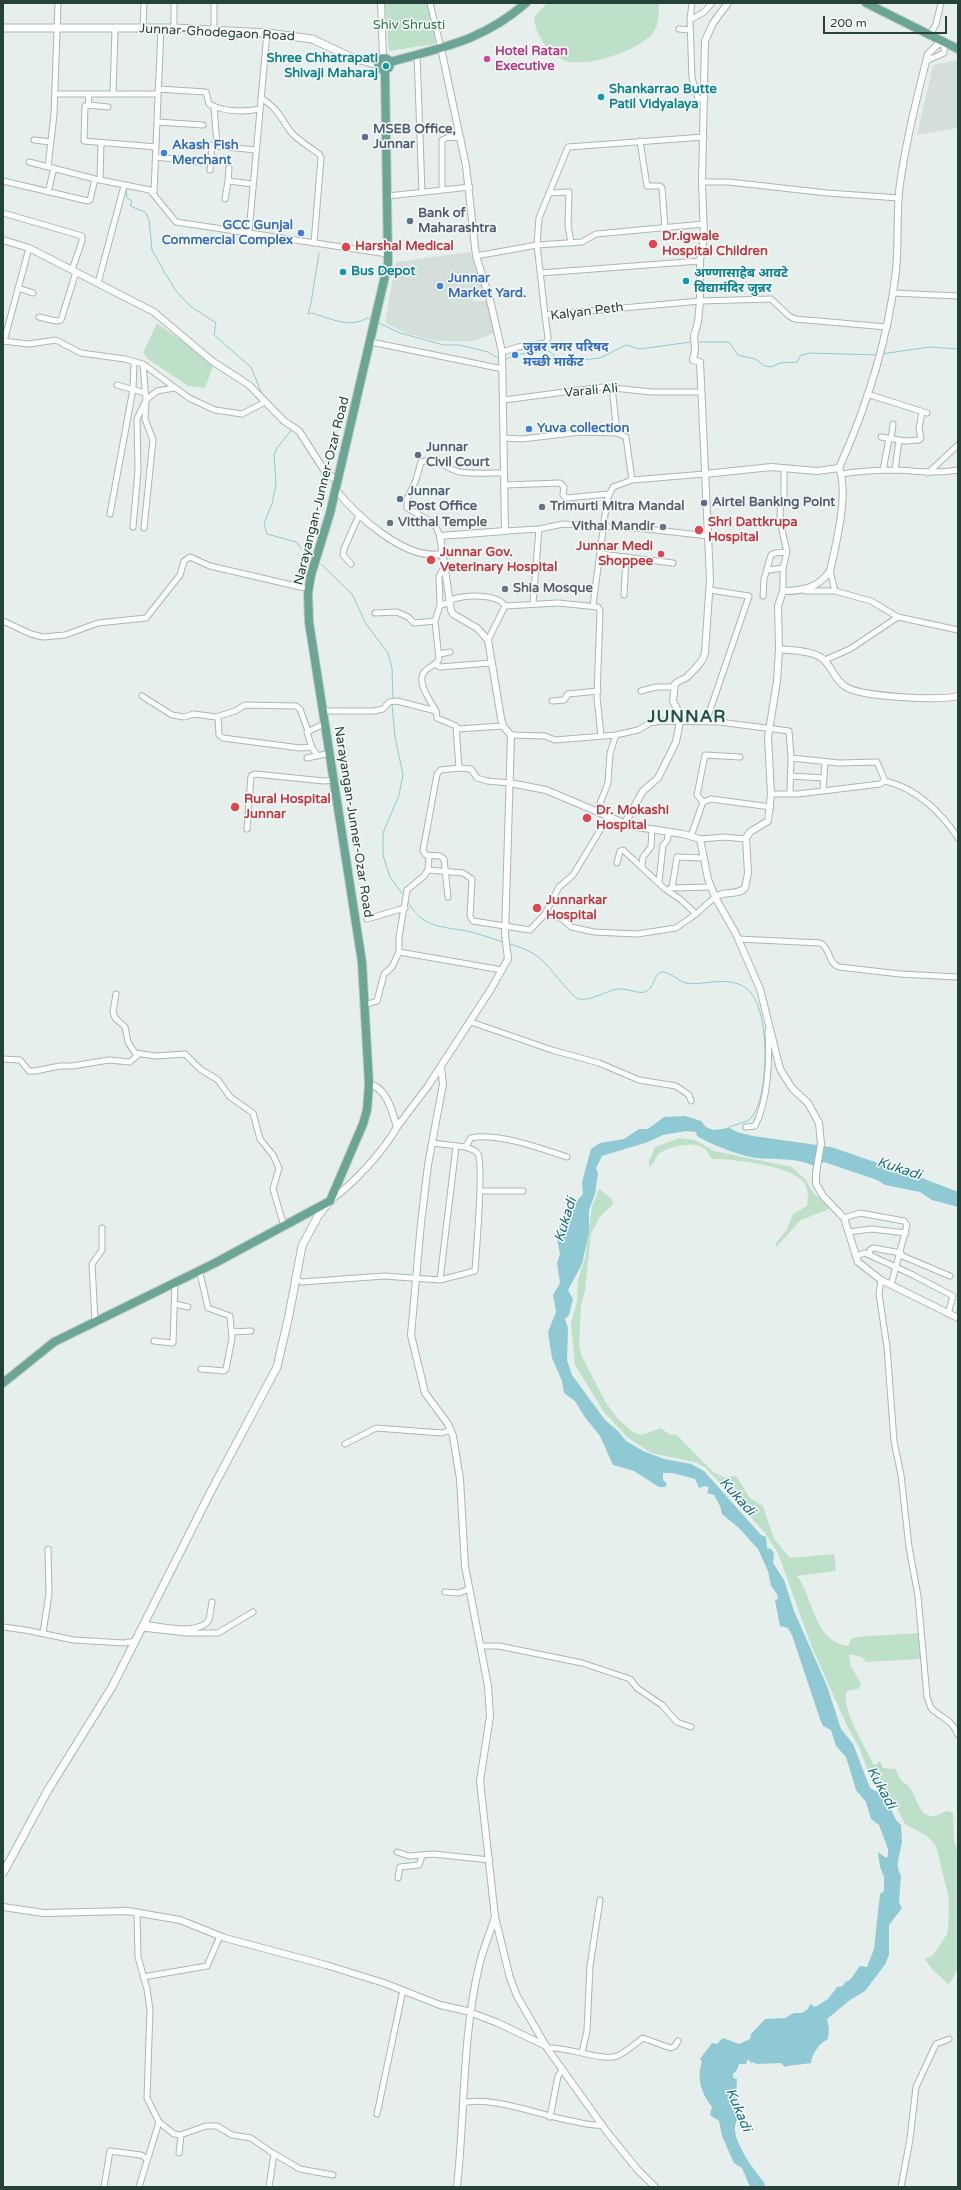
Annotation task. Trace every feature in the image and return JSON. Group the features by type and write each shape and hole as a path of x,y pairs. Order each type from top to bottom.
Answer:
{"main road":[{"path":"383,62 441,48 475,37 496,27 526,3"},
{"path":"866,3 958,49"},
{"name":"Junnar-Ghodegaon Road","path":"3,28 174,28 267,33 312,39 353,58 383,62"},
{"name":"Narayangan-Junner-Ozar Road","path":"330,1201 363,1124 367,1110 368,1084 362,962 331,753 309,622 309,589 371,342 383,289 388,254 385,71 389,68 383,62"},
{"path":"3,1383 54,1342 284,1226 330,1201"},
{"path":"3,1873 48,1790 112,1686 136,1642 195,1522 277,1367 296,1279 299,1256 305,1238 318,1216 330,1201"}],"street":[{"path":"48,192 51,168 51,142 55,94 58,3"},
{"path":"143,28 144,3"},
{"path":"174,3 174,28"},
{"path":"214,3 214,31"},
{"path":"381,3 383,62"},
{"path":"430,3 461,138 470,187 476,256 490,300 502,352 505,531"},
{"path":"692,3 690,20 692,78 698,99 705,98"},
{"path":"690,20 704,12 712,3"},
{"path":"626,823 643,791 658,778 676,742 680,721 678,709 673,702 674,687 676,682 688,677 704,658 708,625 707,596 710,590 708,536 700,362 693,360 692,358 695,350 694,336 698,322 700,301 700,261 703,249 704,224 702,182 706,35 728,3"},
{"path":"930,35 936,24 941,3"},
{"path":"154,192 161,28"},
{"path":"113,94 115,29"},
{"path":"679,29 690,30"},
{"path":"249,232 267,33"},
{"path":"835,591 830,571 842,508 840,471 881,354 887,327 893,293 899,198 904,159 926,61 932,49 944,42"},
{"path":"926,61 944,53 944,42"},
{"path":"417,54 422,192"},
{"path":"55,94 113,94 158,91 206,92 209,104 214,106 241,111 260,109"},
{"path":"88,94 90,105"},
{"path":"261,98 272,106 283,118 290,132 319,154 321,162 314,243"},
{"path":"108,107 90,105 85,106 83,139 86,142 156,147"},
{"path":"210,170 214,106"},
{"path":"157,122 203,125"},
{"path":"442,190 442,140 449,137 461,138"},
{"path":"545,315 537,245 539,218 568,147 704,137"},
{"path":"34,140 51,142"},
{"path":"640,142 647,186 660,186 662,188 666,228"},
{"path":"3,181 88,201 97,180 102,143"},
{"path":"212,145 256,150"},
{"path":"156,157 200,162"},
{"path":"29,162 97,180 150,190 154,192 167,212 176,222 388,254"},
{"path":"225,199 229,168"},
{"path":"228,181 253,184"},
{"path":"702,182 729,182 874,198 899,198"},
{"path":"98,283 124,186"},
{"path":"388,196 470,187"},
{"path":"549,193 568,192 568,225 571,243"},
{"path":"3,213 82,236 82,241 61,320 56,321 39,316"},
{"path":"476,256 537,245 582,242 596,234 704,224"},
{"path":"3,240 29,248 154,312 212,361 231,375 247,383 284,421 299,432 326,473 337,480"},
{"path":"29,248 4,341 29,344 56,340 81,353 143,364 174,388 204,406 242,414 265,402"},
{"path":"540,273 700,261"},
{"path":"18,288 33,293"},
{"path":"893,293 958,296"},
{"name":"Kalyan Peth","path":"502,352 518,347 546,343 545,315 700,301 771,299 795,319 887,327"},
{"path":"371,342 503,369"},
{"path":"110,514 133,389 134,362"},
{"path":"143,364 146,400 145,419 153,440 144,528"},
{"path":"117,385 145,393"},
{"path":"612,387 617,433"},
{"name":"Varali Ali","path":"504,400 612,387 652,392 702,392"},
{"path":"133,527 138,471 137,418 146,400 157,392 174,388"},
{"path":"867,394 925,412 919,429 921,438 899,440 881,438"},
{"path":"883,470 893,424"},
{"path":"504,438 532,438 580,432 617,433 626,437 632,480"},
{"path":"894,470 899,440"},
{"path":"928,473 958,445"},
{"path":"488,640 477,628 453,614 440,536 434,523 407,508 407,499 416,480 421,462 440,462 453,470 461,472 504,473"},
{"path":"593,605 605,527 608,494 616,485 632,480 771,467 816,471 894,470 928,473 958,470"},
{"path":"545,914 561,918 571,927 619,934 637,934 676,928 696,914 715,897 722,894 739,892 745,888 748,873 746,840 748,834 768,821 771,807 769,729 777,681 779,650 778,606 783,591 783,568 787,552 781,522 782,501 784,497 784,469"},
{"path":"505,485 560,483 564,487 563,496 567,498 608,494"},
{"path":"335,489 359,515 398,544 421,553 442,554"},
{"path":"351,564 343,555 344,549 359,515"},
{"path":"440,536 539,529 563,524 708,536"},
{"path":"533,603 539,529"},
{"path":"763,596 764,579 773,553 787,552"},
{"path":"601,554 673,563"},
{"path":"3,621 31,634 43,637 65,635 98,623 146,618 180,575 184,561 190,557 210,566 309,589"},
{"path":"624,595 626,557"},
{"path":"444,566 439,576 440,605 435,621 439,654 438,662 423,672 422,681 423,687 436,711 437,718 454,723 457,729 459,768"},
{"path":"768,570 783,568"},
{"path":"804,591 820,582 830,571"},
{"path":"706,722 749,596 710,590"},
{"path":"783,591 835,591 871,601 898,617 958,630"},
{"path":"440,605 451,602 456,598 483,596 495,598 505,606 533,603 593,605 600,611 598,691 601,736"},
{"path":"330,1201 352,1183 372,1161 441,1067 471,1022 508,960 508,949 505,937 511,735 503,726 488,640 505,606"},
{"path":"375,613 396,612 408,617 414,623 435,621"},
{"path":"825,660 850,649 898,617"},
{"path":"779,650 810,654 825,660 840,682 852,690 893,698 958,696"},
{"path":"439,654 450,652"},
{"path":"435,664 440,666 491,663"},
{"path":"641,691 656,687 674,687"},
{"path":"552,701 564,700 568,694 598,691"},
{"path":"142,696 177,716 194,714 210,718 218,717 235,711 245,705 296,706 300,709 312,747 318,756"},
{"path":"324,711 374,711 383,709 391,701 397,701 436,711"},
{"path":"218,717 219,735 224,738 300,748 312,747"},
{"path":"511,735 545,736 555,740 616,735 638,730 650,723 680,721 706,722 789,731 791,733 790,794"},
{"path":"308,731 326,723"},
{"path":"457,729 503,726"},
{"path":"597,811 608,783 610,753 616,735"},
{"path":"307,758 331,753"},
{"path":"703,802 697,795 697,788 705,755 740,757"},
{"path":"791,758 825,762 877,762 885,781 911,790 946,821 958,838"},
{"path":"823,790 825,762"},
{"path":"448,897 446,871 442,857 429,856 423,851 437,774 441,770 459,768 471,769 477,778 487,781 510,783 546,790 608,817 652,830 692,836 700,839 725,837 746,840"},
{"path":"247,829 249,785 252,776 255,774 324,781 335,780"},
{"path":"790,776 824,778"},
{"path":"771,794 790,794 880,784 885,781"},
{"path":"703,802 711,799 771,807"},
{"path":"692,836 703,802"},
{"path":"428,870 463,873 472,879 470,916 473,921 530,930 545,914 559,887 574,875 608,817"},
{"path":"642,867 643,857 651,847 652,830"},
{"path":"660,882 663,845 668,841 669,832"},
{"path":"700,839 703,858 711,887 738,939 760,989 780,1069 792,1088 812,1108 819,1123 821,1144 816,1173 816,1180 819,1190 844,1218 855,1256 860,1264 881,1280 958,1318"},
{"path":"618,863 621,850 696,914"},
{"path":"365,1004 377,1001 384,974 392,967 399,952 399,937 405,908 405,897 409,886 424,876 428,870 429,856"},
{"path":"672,888 677,857 703,858"},
{"path":"665,889 711,887"},
{"path":"367,919 405,908"},
{"path":"738,939 820,943 825,946 832,963 839,967 900,974 958,977"},
{"path":"399,952 502,970"},
{"path":"116,994 114,1012 115,1018 125,1027 130,1047 139,1054 156,1056 185,1054 200,1069 218,1080 230,1097 252,1113 260,1139 273,1155 279,1168 273,1189 284,1226"},
{"path":"746,1127 755,1126 763,1104 769,1043 768,1020"},
{"path":"471,1022 552,1050 599,1063 640,1080 676,1086 690,1095 691,1101"},
{"path":"3,1059 20,1060 28,1070 35,1071 60,1066 109,1060 130,1062 139,1054"},
{"path":"441,1067 443,1084 420,1222 412,1335 425,1393 451,1430 460,1479 463,1549 469,1589 488,1686 490,1716 480,1781 490,1860 495,1917 513,1984 546,2047 602,2125 637,2169 655,2187"},
{"path":"368,1084 375,1086 386,1097 397,1127"},
{"path":"464,1148 471,1138 482,1136 538,1147 567,1157"},
{"path":"296,1279 302,1282 384,1276 440,1280 475,1271 480,1191 480,1157 474,1150 432,1143"},
{"path":"440,1280 456,1146"},
{"path":"480,1191 524,1191"},
{"path":"844,1218 860,1213 904,1221 907,1225 897,1268 891,1285"},
{"path":"95,1321 92,1264 102,1250 102,1228"},
{"path":"848,1232 871,1230 906,1233"},
{"path":"869,1255 870,1250 874,1248 900,1254 950,1276"},
{"path":"855,1256 865,1253 956,1297 948,1314"},
{"path":"199,1269 208,1308 230,1316 232,1332 231,1351 226,1370 201,1370"},
{"path":"881,1280 879,1294 887,1354 894,1441 901,1475 909,1547 918,1596 928,1697 931,1708 947,1719 956,1728 958,1735"},
{"path":"154,1341 174,1343 175,1281"},
{"path":"175,1304 188,1307"},
{"path":"232,1332 251,1332"},
{"path":"345,1444 376,1428 442,1433 451,1430"},
{"path":"43,1633 49,1594 48,1549"},
{"path":"445,1592 460,1593 469,1589"},
{"path":"143,1626 186,1629 199,1627 209,1620 212,1602"},
{"path":"143,1626 187,1633 218,1633 253,1612"},
{"path":"3,1627 43,1633 74,1640 124,1643 136,1642"},
{"path":"481,1646 499,1646 568,1660 630,1679 637,1688 662,1705 677,1722 691,1727"},
{"path":"397,1852 409,1856 433,1854 490,1860"},
{"path":"398,1878 400,1867 419,1865 422,1856"},
{"path":"582,2052 587,2031 590,1966 600,1900"},
{"path":"3,1907 44,1913 137,1912 180,1920 220,1936 334,1967 403,1990 440,2005 471,2013 498,2023 546,2047 555,2047 601,2056 616,2056 643,2038 672,2048 678,2041"},
{"path":"137,1912 136,1942 149,2000 151,2026 147,2098 159,2122 174,2134 181,2135 206,2126 217,2126 232,2134 252,2138 274,2154 300,2169 333,2174"},
{"path":"457,2187 462,2147 463,2103 471,2013 479,1964 495,1917"},
{"path":"143,1976 207,1966 220,1936"},
{"path":"377,2114 403,1990"},
{"path":"901,2187 910,2139 916,2087 936,2044 950,2039"},
{"path":"550,2117 558,2076 562,2071"},
{"path":"463,2103 472,2100 500,2104 591,2126 602,2125"},
{"path":"139,2187 159,2122"},
{"path":"178,2153 181,2135"},
{"path":"104,2187 110,2151 141,2156 148,2159"},
{"path":"269,2187 274,2154"}],"shaded area":[{"path":"958,60 958,128 917,135 933,65"},
{"path":"470,252 484,289 472,292 473,301 487,301 494,333 472,341 437,341 405,333 385,322 396,262"}],"green space":[{"name":"Shiv Shrusti","path":"385,3 428,3 434,28 435,44 389,51"},
{"path":"547,3 659,3 658,19 653,33 637,46 600,60 575,63 559,58 548,49 540,37 534,17"},
{"path":"157,323 213,366 205,388 188,386 148,359 143,353"},
{"path":"680,1138 695,1140 714,1151 792,1167 805,1179 814,1194 832,1208 801,1220 776,1247 776,1243 786,1231 793,1214 807,1206 808,1194 805,1183 797,1177 774,1167 734,1160 712,1159 705,1149 700,1146 688,1144 676,1146 658,1154 653,1164 649,1167 649,1161 655,1147"},
{"path":"599,1189 612,1199 613,1204 600,1217 591,1234 585,1290 581,1305 579,1345 582,1357 606,1403 618,1419 633,1432 642,1435 661,1428 670,1435 676,1434 713,1472 725,1478 736,1476 750,1498 763,1506 774,1539 790,1558 834,1554 836,1571 797,1576 803,1585 816,1618 828,1637 837,1643 849,1646 850,1640 856,1637 918,1633 921,1659 866,1662 862,1657 849,1654 851,1666 861,1684 858,1689 847,1691 846,1698 850,1717 873,1764 875,1765 880,1761 883,1768 896,1769 899,1778 908,1785 920,1808 926,1814 935,1816 947,1811 953,1813 954,1840 958,1853 958,1968 949,1985 932,1969 925,1959 933,1955 947,1934 948,1927 949,1899 936,1846 927,1836 905,1824 893,1800 872,1782 859,1747 848,1728 811,1645 778,1553 765,1533 705,1467 695,1462 651,1453 627,1437 604,1412 575,1365 571,1323 577,1302 578,1280 585,1258 592,1207"}],"water":[{"name":"Kukadi","path":"685,1116 701,1121 706,1127 713,1130 730,1128 737,1132 753,1136 831,1147 958,1192 958,1207 932,1200 920,1192 885,1185 877,1180 824,1162 814,1166 793,1160 749,1157 709,1143 697,1136 696,1132 686,1131 663,1135 648,1142 602,1156 596,1168 598,1173 595,1194 589,1210 589,1232 582,1264 568,1290 573,1299 569,1315 565,1319 568,1328 567,1360 572,1375 605,1420 618,1431 626,1441 643,1451 664,1459 691,1464 704,1471 761,1535 766,1537 767,1548 771,1549 774,1553 773,1563 784,1580 794,1611 827,1686 841,1729 853,1744 870,1788 885,1796 896,1820 901,1825 902,1841 898,1867 901,1875 899,1903 902,1908 889,1925 889,1954 886,1963 865,1991 850,2000 827,2019 829,2028 828,2039 816,2049 811,2063 785,2067 781,2063 751,2063 748,2059 746,2064 739,2064 737,2070 733,2074 733,2078 737,2079 736,2096 740,2103 736,2104 739,2114 735,2128 736,2134 741,2149 764,2182 765,2187 750,2187 742,2168 734,2163 722,2136 719,2121 710,2115 712,2107 705,2097 701,2086 700,2068 702,2062 700,2059 712,2043 717,2044 723,2038 739,2044 750,2039 751,2034 765,2019 785,2018 794,2013 802,2013 808,2009 810,2004 815,2007 828,1999 837,1987 843,1986 845,1982 850,1980 860,1966 867,1967 874,1949 880,1894 884,1891 884,1877 880,1867 878,1852 886,1858 888,1856 888,1849 879,1825 871,1819 866,1802 856,1790 846,1757 836,1746 831,1730 823,1726 792,1635 788,1628 780,1626 775,1600 778,1599 777,1594 771,1586 768,1571 758,1549 739,1528 722,1514 720,1506 714,1495 707,1493 709,1487 704,1486 699,1488 695,1479 673,1473 663,1473 663,1480 667,1484 665,1487 659,1487 634,1471 613,1465 600,1436 584,1416 575,1401 564,1393 562,1381 552,1358 548,1332 556,1312 553,1295 560,1283 557,1263 560,1254 556,1233 564,1215 583,1194 582,1182 591,1149 600,1143 624,1139 639,1129 648,1129 664,1117"}],"waterway":[{"path":"126,190 127,198 132,201 130,206 145,212 149,219 152,250 176,291 190,306 216,323 214,335 251,367 262,394 289,421"},
{"path":"319,253 308,314 312,313 346,323 353,323 367,318 372,320"},
{"path":"379,323 400,333 444,345 460,345 488,352 498,358"},
{"path":"506,359 521,354 549,351 564,364 569,364 582,360 600,358 626,345 640,349 691,342"},
{"path":"696,342 729,342 738,355 755,359 765,366 771,367 780,363 797,362 801,355 811,353 877,355"},
{"path":"882,354 929,347 958,349"},
{"path":"292,429 277,448 274,455 276,484 272,504 264,523 267,534 296,542 310,558"},
{"path":"321,564 352,594 366,624 388,653 392,668 393,699"},
{"path":"392,704 395,737 403,775 399,795 383,833 383,855 390,877 404,896"},
{"path":"407,900 413,909 425,921 440,926 467,931 503,942"},
{"path":"510,944 527,950 538,957 572,994 579,999 589,999 618,989 645,992 650,988 656,976 661,972 668,973 686,983 693,984 724,981 739,984 746,988 754,997 760,1012 764,1031 765,1052 762,1092 757,1107 751,1118 746,1122 726,1129"}],"place":[{"name":"Hotel Ratan Executive","path":"487,59"},
{"name":"Shree Chhatrapati Shivaji Maharaj","path":"386,66"},
{"name":"Shankarrao Butte Patil Vidyalaya","path":"601,97"},
{"name":"MSEB Office, Junnar","path":"365,137"},
{"name":"Akash Fish Merchant","path":"164,153"},
{"name":"Bank of Maharashtra","path":"410,221"},
{"name":"GCC Gunjal Commercial Complex","path":"301,233"},
{"name":"Dr.igwale Hospital Children","path":"653,244"},
{"name":"Harshal Medical","path":"346,247"},
{"name":"Bus Depot","path":"343,272"},
{"name":"अण्णासाहेब आवटे विद्यामंदिर जुन्नर","path":"686,281"},
{"name":"Junnar Market Yard.","path":"440,286"},
{"name":"जुन्नर नगर परिषद मच्छी मार्केट","path":"515,355"},
{"name":"Yuva collection","path":"529,429"},
{"name":"Junnar Civil Court","path":"418,455"},
{"name":"Junnar Post Office","path":"400,499"},
{"name":"Airtel Banking Point","path":"704,503"},
{"name":"Trimurti Mitra Mandal","path":"542,507"},
{"name":"Vitthal Temple","path":"390,523"},
{"name":"Vithal Mandir","path":"663,527"},
{"name":"Shri Dattkrupa Hospital","path":"699,530"},
{"name":"Junnar Medi Shoppee","path":"661,554"},
{"name":"Junnar Gov. Veterinary Hospital","path":"431,560"},
{"name":"Shia Mosque","path":"505,589"},
{"name":"Rural Hospital Junnar","path":"235,807"},
{"name":"Dr. Mokashi Hospital","path":"587,818"},
{"name":"Junnarkar Hospital","path":"537,908"}],"district":[{"name":"JUNNAR","path":"687,718"}]}
